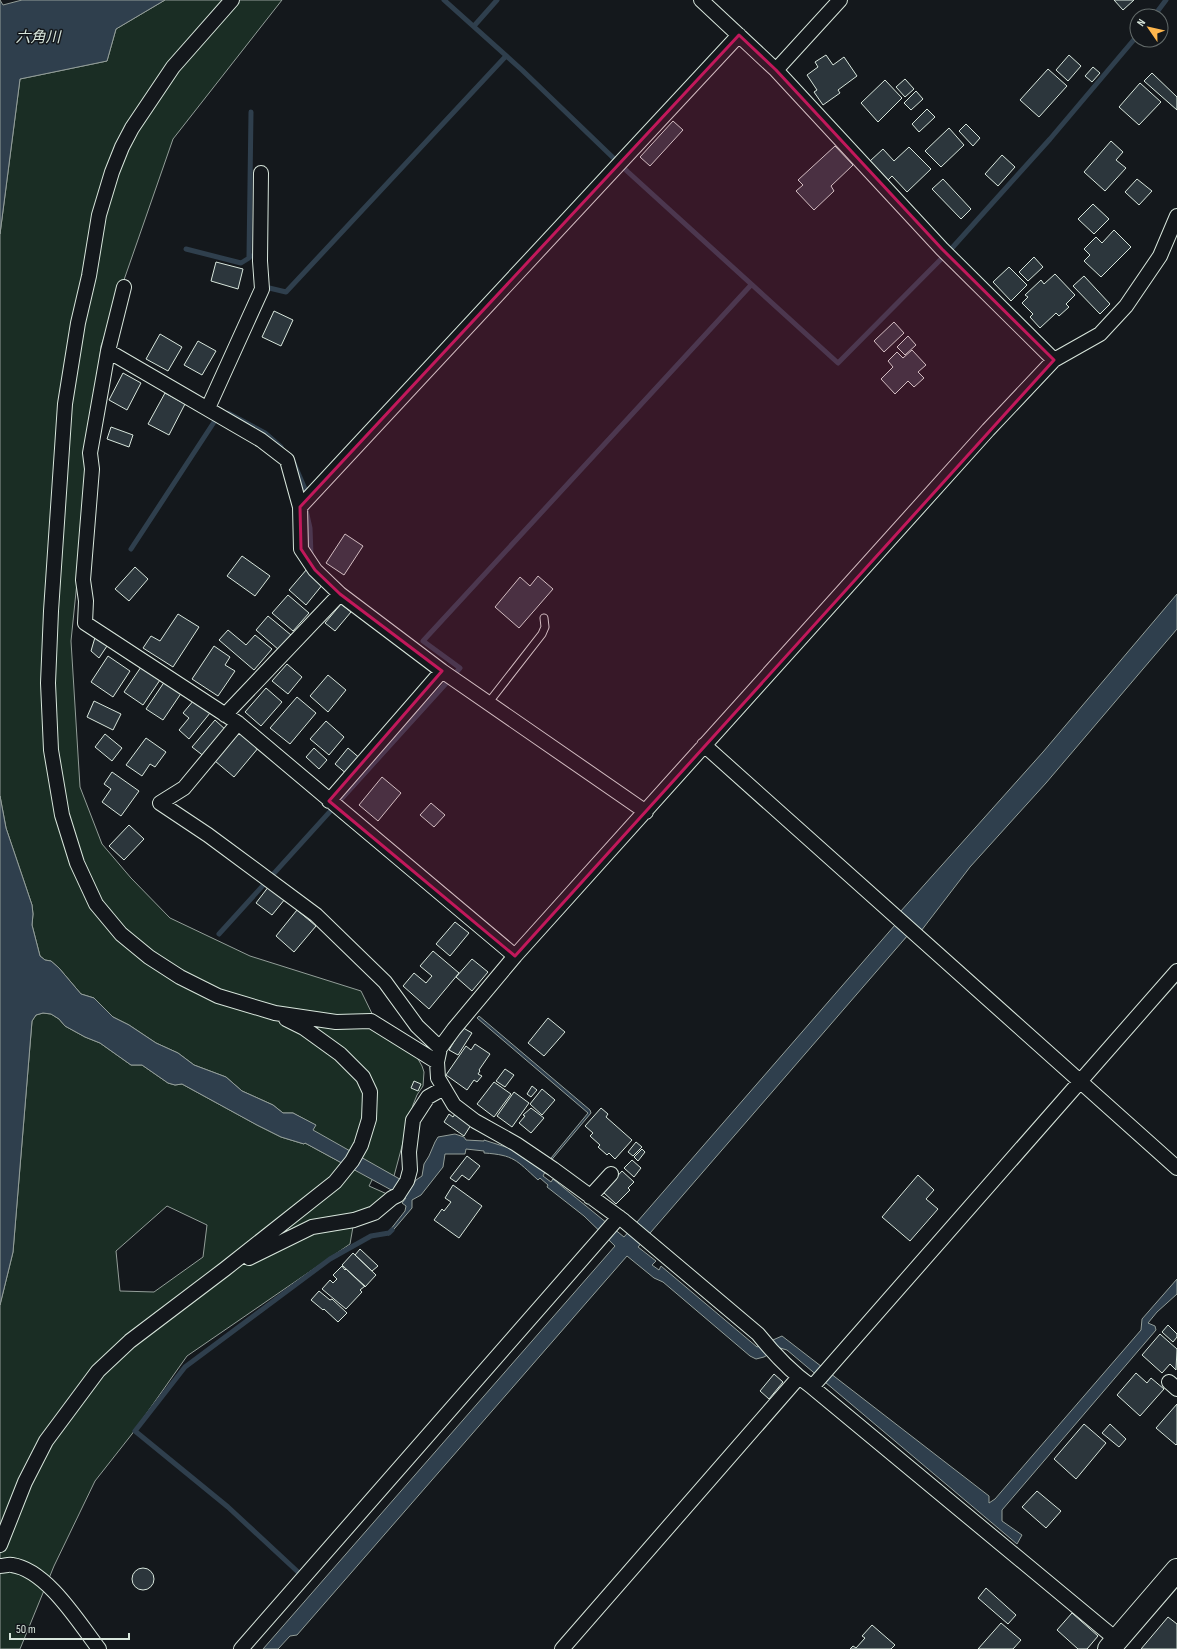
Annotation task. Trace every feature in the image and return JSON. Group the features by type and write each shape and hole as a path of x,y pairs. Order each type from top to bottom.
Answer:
{"main road":[{"path":"1113,1644 1177,1570"}],"street":[{"path":"232,0 173,67 132,128 122,147 112,172 99,215 89,276 78,323 66,404 50,611 48,683 50,750 62,815 77,864 96,904 122,934 149,957 180,977 218,996 275,1013 336,1022 371,1021 439,1055"},
{"path":"701,0 776,70 948,254 1054,360"},
{"path":"776,70 840,0"},
{"path":"304,503 739,35"},
{"path":"216,414 262,289 260,254 261,173"},
{"path":"1113,1644 820,1379 799,1377 769,1349 758,1334 621,1219 547,1165 516,1144 475,1121 454,1105 438,1078 439,1055 454,1029 515,956 988,430 1054,360 1100,334 1126,306 1160,256 1177,216"},
{"path":"124,287 108,351 90,453 92,469 83,580 86,601 85,623 238,723 515,956"},
{"path":"108,351 261,440 287,460 304,503 301,549 315,570 340,594 449,676 489,702 646,812"},
{"path":"225,715 340,594"},
{"path":"333,804 449,676"},
{"path":"238,723 184,788 160,802 208,834 316,915 385,982 439,1055"},
{"path":"704,745 1177,1168"},
{"path":"820,1379 1079,1081 1177,971"},
{"path":"0,1545 25,1482 46,1441 98,1371 130,1341 225,1269 335,1182 352,1162 361,1145 369,1119 370,1092 363,1077 340,1054 304,1028 275,1013"},
{"path":"225,1269 312,1227 354,1220 374,1213 398,1195 407,1181 410,1170 409,1152 414,1120 428,1097 444,1088"},
{"path":"590,1197 610,1174"},
{"path":"240,1649 598,1241 621,1219"},
{"path":"562,1649 799,1377"},
{"path":"0,1566 12,1565 27,1570 51,1587 99,1649"}],"lane":[{"path":"489,702 542,634 545,627 544,618"}],"highlighted area":[{"path":"739,35 776,70 942,249 1054,360 515,956 329,801 442,671 340,594 315,570 301,549 300,507"}],"green space":[{"path":"165,0 282,0 173,139 101,346 71,641 80,787 102,844 131,878 170,918 250,956 361,991 382,1034 414,1052 424,1072 423,1086 413,1105 394,1176 378,1168 369,1186 387,1194 374,1207 355,1215 350,1244 187,1356 132,1434 95,1481 54,1566 20,1649 0,1649 0,1305 13,1252 32,1021 36,1015 43,1013 51,1014 59,1019 65,1026 100,1043 131,1065 142,1065 168,1083 175,1085 182,1084 281,1137 304,1144 305,1143 353,1169 312,1130 315,1125 293,1113 283,1113 273,1105 242,1091 226,1077 194,1065 178,1053 156,1043 129,1025 113,1017 94,998 81,994 59,968 51,961 45,960 40,956 32,925 32,905 6,828 0,796 0,234 20,79 107,61 116,29","holes":["167,1206 207,1225 203,1257 154,1292 120,1291 116,1251"]}],"water":[{"name":"六角川","path":"0,0 3,5 22,0 165,0 116,29 107,61 20,79 0,234"},
{"path":"1177,594 1177,629 1046,783 970,867 921,931 908,935 638,1247 656,1261 652,1265 659,1270 661,1266 757,1347 782,1336 989,1496 989,1503 995,1499 1141,1330 1142,1319 1177,1279 1177,1294 1157,1312 1148,1323 1155,1326 1156,1330 1002,1510 1002,1521 1022,1535 1017,1544 787,1350 780,1348 764,1357 756,1359 750,1356 663,1282 654,1278 627,1256 297,1635 290,1636 278,1649 263,1649 615,1246 584,1216 547,1187 548,1185 540,1178 538,1180 519,1163 502,1155 466,1149 465,1154 445,1154 443,1167 421,1195 412,1200 412,1208 389,1235 387,1234 405,1211 406,1206 402,1203 406,1198 305,1143 304,1144 281,1137 182,1084 175,1085 168,1083 142,1065 131,1065 100,1043 65,1026 59,1019 51,1014 43,1013 36,1015 32,1021 13,1252 0,1305 0,796 6,828 32,905 32,925 40,956 45,960 51,961 59,968 81,994 94,998 113,1017 129,1025 156,1043 178,1053 194,1065 226,1077 242,1091 273,1105 283,1113 293,1113 316,1125 313,1130 412,1186 416,1180 422,1176 424,1164 438,1137 455,1134 464,1137 466,1140 484,1140 509,1148 542,1169 588,1113 477,1018 479,1016 590,1110 591,1113 543,1170 545,1172 543,1176 551,1182 553,1179 624,1237 895,925 900,912 1043,752"}],"building":[{"path":"1114,0 1134,0 1123,10"},
{"path":"826,55 833,65 844,57 857,76 838,90 840,93 823,105 814,92 817,90 807,75 818,67 815,62"},
{"path":"1069,55 1081,66 1068,81 1056,70"},
{"path":"1093,67 1100,73 1092,82 1085,76"},
{"path":"1048,69 1067,86 1039,117 1020,100"},
{"path":"1152,73 1177,97 1177,110 1144,81"},
{"path":"905,79 914,89 905,97 896,87"},
{"path":"885,80 902,98 878,122 861,103"},
{"path":"1140,83 1161,102 1139,125 1119,107"},
{"path":"916,91 923,99 911,110 904,103"},
{"path":"927,109 935,117 919,132 912,124"},
{"path":"673,121 683,130 650,166 640,157"},
{"path":"966,124 980,138 973,146 959,131"},
{"path":"949,128 964,145 941,167 925,151"},
{"path":"1111,141 1123,152 1116,160 1126,168 1105,191 1084,172"},
{"path":"835,146 853,165 831,186 834,191 814,210 796,191 803,185 798,180"},
{"path":"909,147 931,169 907,192 892,176 888,180 870,161 883,149 894,161"},
{"path":"1002,155 1015,167 998,186 985,174"},
{"path":"943,179 971,209 961,219 932,189"},
{"path":"1137,179 1152,191 1139,205 1125,192"},
{"path":"1093,204 1109,219 1094,234 1078,219"},
{"path":"1114,230 1131,247 1101,277 1084,261 1090,255 1084,249 1096,237 1102,243"},
{"path":"1034,257 1043,267 1028,281 1019,272"},
{"path":"216,262 243,269 238,289 211,281"},
{"path":"1009,267 1027,285 1011,301 993,282"},
{"path":"1055,274 1075,295 1066,304 1069,307 1059,316 1056,313 1040,328 1030,317 1033,314 1022,303 1028,297 1025,295 1041,280 1044,284"},
{"path":"1084,276 1110,304 1100,314 1073,286"},
{"path":"274,311 293,320 281,346 262,337"},
{"path":"894,322 904,333 884,352 874,341"},
{"path":"160,334 182,347 168,371 146,359"},
{"path":"908,336 916,345 905,355 897,347"},
{"path":"198,341 216,351 202,375 184,365"},
{"path":"912,350 926,365 918,372 924,378 914,387 908,381 895,394 881,379 893,367 888,361 897,352 903,358"},
{"path":"123,373 141,383 127,410 109,400"},
{"path":"165,393 185,404 169,435 148,424"},
{"path":"111,427 133,435 129,447 107,439"},
{"path":"345,534 363,546 344,575 326,563"},
{"path":"242,556 270,576 255,596 227,576"},
{"path":"135,567 148,579 129,601 115,589"},
{"path":"307,569 323,584 306,605 289,590"},
{"path":"538,576 553,589 519,628 495,607 520,577 530,586"},
{"path":"288,595 309,613 293,631 272,613"},
{"path":"341,604 351,612 335,631 325,623"},
{"path":"178,614 199,627 173,667 143,648 151,636 160,641"},
{"path":"268,616 291,635 279,650 256,630"},
{"path":"228,630 246,645 255,635 272,649 254,670 219,640"},
{"path":"96,634 109,643 99,658 91,651"},
{"path":"214,646 230,657 225,665 235,671 218,696 192,679"},
{"path":"108,656 130,671 113,697 91,682"},
{"path":"287,664 302,677 288,694 272,681"},
{"path":"141,667 160,680 143,705 124,692"},
{"path":"328,675 346,690 328,712 310,696"},
{"path":"165,681 182,692 163,720 146,709"},
{"path":"266,688 282,702 261,726 245,712"},
{"path":"297,697 316,713 290,744 270,728"},
{"path":"194,700 210,713 189,739 179,730 189,718 183,713"},
{"path":"94,701 121,714 113,730 87,717"},
{"path":"215,720 227,731 205,757 192,747"},
{"path":"326,721 344,737 329,755 310,739"},
{"path":"241,731 259,747 234,777 215,761"},
{"path":"105,734 122,748 112,761 95,747"},
{"path":"146,738 166,752 155,767 150,764 142,776 126,765"},
{"path":"314,748 327,760 319,769 306,757"},
{"path":"348,748 362,760 348,775 335,764"},
{"path":"112,772 139,791 121,816 102,802 111,789 104,784"},
{"path":"382,777 401,793 378,821 359,805"},
{"path":"431,803 445,815 434,827 420,815"},
{"path":"129,825 144,839 124,860 109,846"},
{"path":"269,886 285,899 272,915 256,903"},
{"path":"297,910 316,926 294,952 276,936"},
{"path":"455,922 469,933 450,956 436,944"},
{"path":"433,951 459,973 429,1009 403,986 414,973 426,983 432,976 420,966"},
{"path":"472,959 488,972 472,991 456,977"},
{"path":"548,1018 565,1032 544,1056 528,1043"},
{"path":"460,1026 472,1033 458,1055 449,1050 455,1040 453,1038"},
{"path":"475,1044 490,1054 479,1070 480,1071 478,1074 482,1076 477,1082 474,1080 467,1090 446,1075 466,1046 471,1050"},
{"path":"505,1069 514,1075 505,1087 496,1081"},
{"path":"414,1081 421,1084 418,1091 411,1088"},
{"path":"494,1082 511,1094 494,1117 477,1104"},
{"path":"532,1086 537,1090 531,1097 527,1094"},
{"path":"542,1089 555,1100 542,1115 530,1104"},
{"path":"514,1092 529,1103 512,1127 497,1116"},
{"path":"531,1108 544,1118 531,1133 519,1123 525,1116 523,1115"},
{"path":"601,1108 608,1114 606,1117 632,1140 615,1159 609,1153 607,1155 598,1147 600,1145 590,1136 593,1133 585,1126"},
{"path":"449,1114 453,1117 455,1114 471,1125 464,1136 444,1122"},
{"path":"636,1142 642,1147 633,1156 628,1152"},
{"path":"642,1149 645,1152 638,1161 634,1157"},
{"path":"467,1156 480,1166 469,1180 462,1175 456,1182 450,1178"},
{"path":"632,1160 641,1168 634,1177 624,1168"},
{"path":"622,1171 634,1182 628,1188 630,1190 616,1204 603,1192"},
{"path":"918,1175 934,1190 926,1199 938,1209 910,1241 882,1217"},
{"path":"453,1185 482,1206 459,1238 434,1220 442,1209 444,1211 451,1202 445,1198"},
{"path":"360,1249 378,1266 372,1271 355,1255"},
{"path":"353,1253 376,1275 365,1287 342,1265"},
{"path":"342,1266 365,1286 360,1290 362,1292 346,1309 322,1289 330,1280 333,1283 337,1279 333,1275"},
{"path":"319,1291 330,1300 332,1299 347,1313 338,1322 324,1309 323,1310 311,1300"},
{"path":"1168,1325 1177,1334 1177,1337 1173,1342 1162,1332"},
{"path":"1160,1334 1177,1349 1176,1370 1170,1364 1162,1373 1142,1355"},
{"path":"1136,1373 1147,1383 1151,1378 1164,1389 1140,1416 1117,1395"},
{"path":"774,1374 783,1382 769,1399 760,1391"},
{"path":"1177,1404 1177,1444 1176,1445 1156,1428"},
{"path":"1084,1424 1106,1443 1076,1479 1054,1459"},
{"path":"1110,1424 1126,1439 1119,1447 1102,1433"},
{"path":"1037,1491 1061,1511 1046,1528 1022,1507"},
{"path":"143,1568 151,1571 154,1579 151,1587 143,1590 135,1587 132,1579 135,1571"},
{"path":"986,1588 1016,1615 1008,1624 978,1598"},
{"path":"1072,1613 1098,1636 1087,1649 1078,1649 1057,1630"},
{"path":"1168,1617 1177,1624 1177,1649 1141,1649"},
{"path":"1001,1623 1021,1640 1013,1649 978,1649"},
{"path":"872,1625 895,1645 891,1649 850,1649 853,1646 856,1648 865,1638 862,1636"}],"waterway":[{"path":"444,0 522,70 628,172 838,363 952,248 1050,139 1129,45"},
{"path":"474,26 497,0"},
{"path":"1160,8 1166,0"},
{"path":"265,288 286,292 506,56"},
{"path":"251,112 249,256 259,256"},
{"path":"186,249 241,263 249,258 249,256"},
{"path":"219,934 460,668 423,641 751,285"},
{"path":"228,413 265,433 281,447"},
{"path":"131,549 218,416"},
{"path":"293,461 305,489 306,496"},
{"path":"306,510 310,528 311,555 313,557"},
{"path":"298,1572 228,1507 135,1431 185,1367 330,1259 371,1236 389,1233 392,1230"}]}
